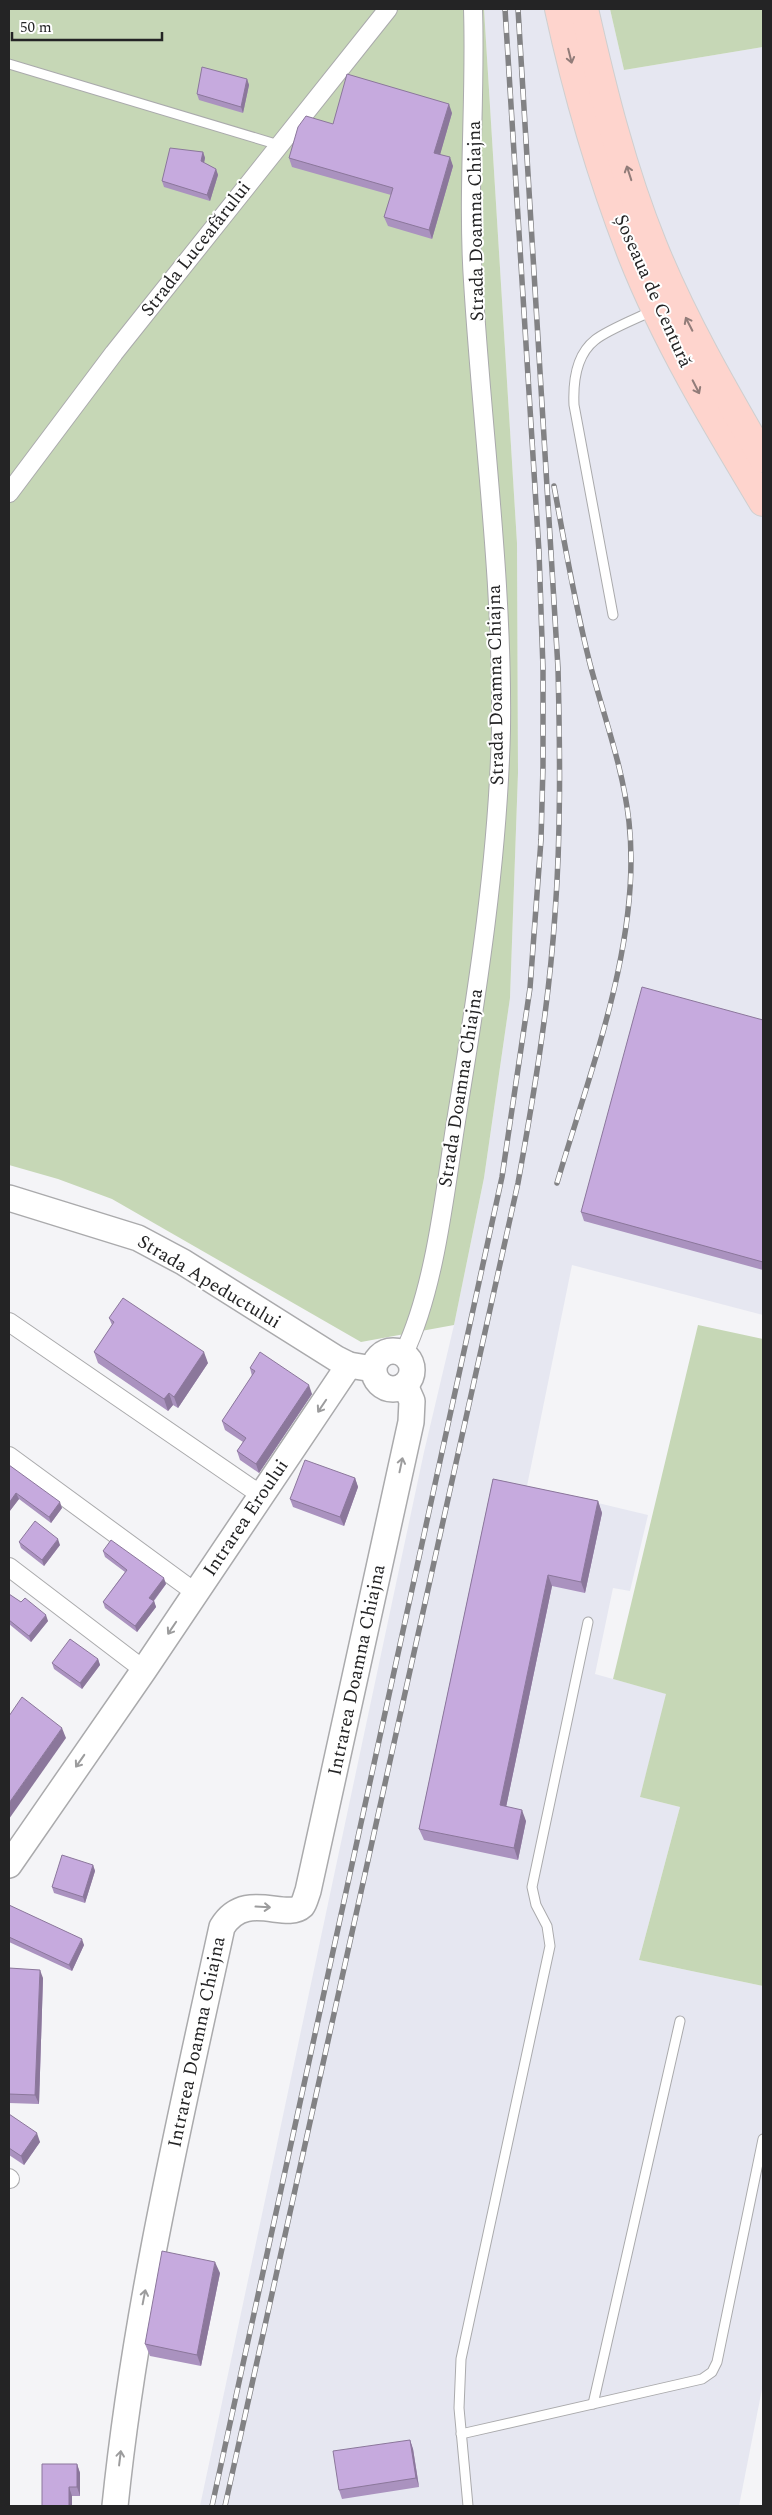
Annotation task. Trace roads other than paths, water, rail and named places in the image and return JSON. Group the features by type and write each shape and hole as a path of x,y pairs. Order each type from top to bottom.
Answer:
{"main road":[{"name":"Șoseaua de Centură","path":"559,9 579,92 633,256 709,413 763,502"},
{"name":"Șoseaua de Centură","path":"584,9 618,141 652,244 678,302 716,378 763,458"}],"street":[{"name":"Strada Luceafărului","path":"9,493 114,352 388,9"},
{"name":"Strada Doamna Chiajna","path":"404,1353 420,1311 443,1200 475,1008 490,889 497,807 501,729 497,608 472,278 475,93 473,9"},
{"name":"Strada Apeductului","path":"9,1198 110,1228 154,1246 349,1365 374,1369"},
{"path":"9,1322 261,1495"},
{"path":"387,1351 404,1353 408,1357 413,1369 412,1375 405,1385 393,1389 382,1385 374,1376 377,1358 387,1351"},
{"name":"Intrarea Eroului","path":"9,1865 144,1670 349,1365"},
{"name":"Intrarea Doamna Chiajna","path":"115,2506 132,2362 167,2176 222,1927 228,1917 254,1907 294,1910 301,1907 308,1891 411,1422 412,1401 405,1385"},
{"path":"9,1456 196,1593"},
{"path":"9,1568 144,1670"}],"lane":[{"path":"9,64 279,145"},
{"path":"613,615 574,405 574,380 582,358 595,340 657,309"},
{"path":"468,2506 459,2408 462,2359 550,1946 547,1926 536,1905 532,1887 588,1622"},
{"path":"593,2404 680,2021"},
{"path":"461,2434 702,2379 715,2367 763,2139"}],"railway":[{"path":"212,2506 502,1177 530,988 541,840 543,669 539,552 505,9"},
{"path":"225,2506 518,1183 535,1083 549,981 555,914 559,822 558,668 518,9"},
{"path":"554,486 570,575 585,642 622,782 629,822 631,867 628,912 621,959 598,1051 557,1183"}]}
